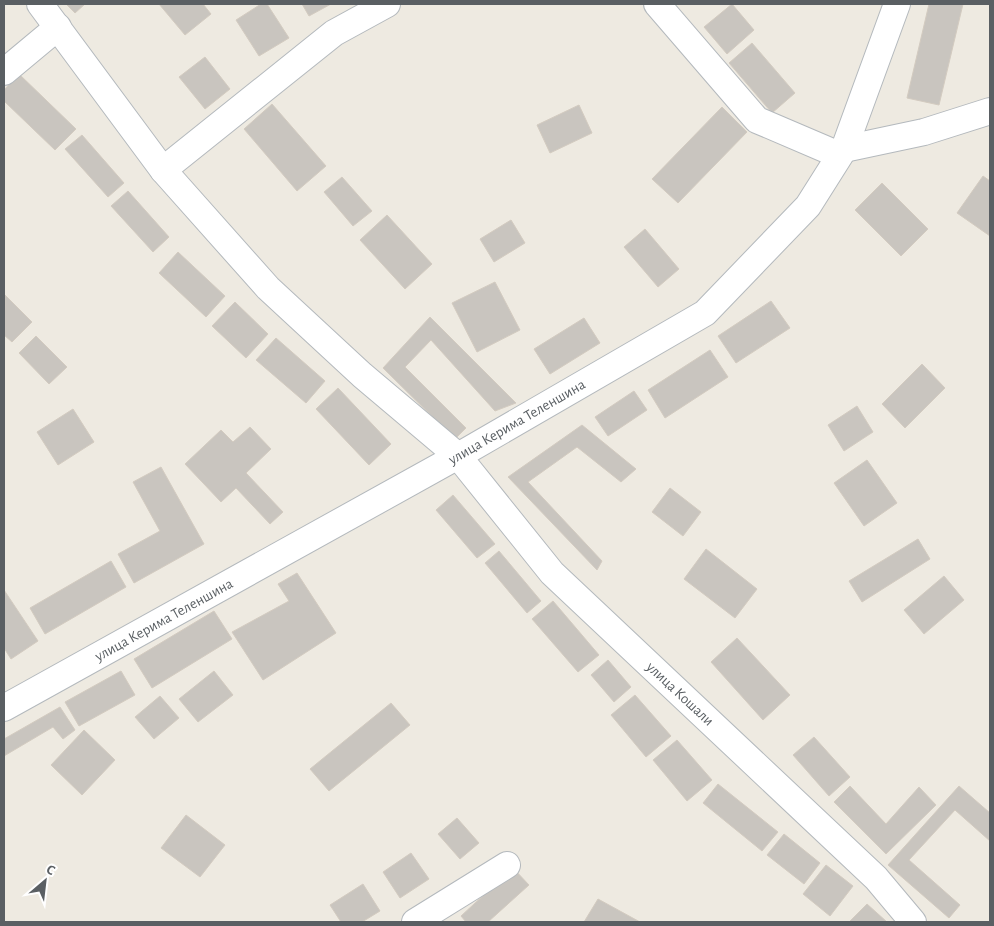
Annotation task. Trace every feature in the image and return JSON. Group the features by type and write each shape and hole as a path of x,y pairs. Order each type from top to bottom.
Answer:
{"street":[{"name":"улица Кошали","path":"40,4 163,170 268,288 362,375 458,456 552,573 876,878 914,922"},
{"path":"163,170 334,32 387,4"},
{"path":"657,4 757,120 841,152 924,132 990,111"},
{"name":"улица Керима Теленшина","path":"4,708 458,456 705,313 808,206 841,152 897,4"},
{"path":"4,72 58,27"},
{"path":"416,922 507,865"}],"building":[{"path":"66,4 85,4 75,13"},
{"path":"159,4 203,4 211,14 185,35"},
{"path":"261,4 267,4 289,38 259,56 236,20"},
{"path":"302,4 331,4 309,16"},
{"path":"732,4 754,30 727,54 704,27"},
{"path":"929,4 963,4 939,105 907,98"},
{"path":"752,43 795,93 772,113 729,63"},
{"path":"205,57 230,89 205,109 179,77"},
{"path":"19,74 76,129 55,150 4,101 4,90"},
{"path":"272,104 326,166 297,191 244,129"},
{"path":"579,105 592,133 550,153 537,125"},
{"path":"722,107 747,132 678,203 652,179"},
{"path":"82,135 124,183 108,197 65,149"},
{"path":"983,176 990,181 990,236 957,213"},
{"path":"342,177 372,211 353,226 324,192"},
{"path":"882,183 928,229 901,256 855,210"},
{"path":"128,191 169,237 153,252 111,206"},
{"path":"387,215 432,264 405,289 360,240"},
{"path":"511,220 525,243 494,262 480,239"},
{"path":"645,229 679,269 658,287 624,247"},
{"path":"178,252 225,296 206,317 159,273"},
{"path":"495,282 520,330 477,352 452,303"},
{"path":"5,295 32,322 12,342 4,335"},
{"path":"771,301 790,328 736,363 718,336"},
{"path":"235,302 268,334 246,358 212,326"},
{"path":"430,317 516,403 495,411 431,340 405,367 466,428 455,439 383,368"},
{"path":"584,318 600,343 550,374 534,349"},
{"path":"36,336 67,367 49,384 19,353"},
{"path":"276,338 325,381 306,403 256,360"},
{"path":"710,350 728,377 665,418 648,390"},
{"path":"922,364 945,388 905,428 882,404"},
{"path":"338,388 391,444 369,465 316,409"},
{"path":"634,391 647,410 608,436 595,417"},
{"path":"857,406 873,432 844,451 828,425"},
{"path":"73,409 94,442 58,465 37,432"},
{"path":"582,425 636,469 621,482 577,447 528,482 602,561 597,570 508,477"},
{"path":"250,427 271,449 246,473 283,512 270,524 236,488 221,502 185,464 221,430 233,442"},
{"path":"867,460 897,503 864,526 834,483"},
{"path":"161,467 204,544 134,583 118,554 160,531 133,482"},
{"path":"670,488 701,512 683,536 652,512"},
{"path":"453,495 495,544 477,558 436,510"},
{"path":"918,539 930,559 862,602 849,581"},
{"path":"706,549 757,589 735,618 684,579"},
{"path":"499,551 541,601 527,613 485,563"},
{"path":"111,561 126,587 45,634 30,608"},
{"path":"297,573 336,633 263,680 232,632 289,601 278,584"},
{"path":"944,576 964,600 924,634 904,610"},
{"path":"4,590 38,641 11,659 4,648"},
{"path":"553,601 599,655 578,672 532,619"},
{"path":"214,611 232,639 152,688 134,659"},
{"path":"737,638 790,695 763,720 711,662"},
{"path":"608,660 631,687 614,702 591,675"},
{"path":"121,671 135,695 79,726 65,702"},
{"path":"214,671 233,695 198,722 179,699"},
{"path":"635,695 671,736 646,757 611,715"},
{"path":"160,696 179,718 154,739 135,717"},
{"path":"391,703 410,725 329,791 310,769"},
{"path":"60,707 75,730 63,739 53,727 4,756 4,739"},
{"path":"84,730 115,760 82,795 51,765"},
{"path":"814,737 850,777 829,796 793,755"},
{"path":"677,740 712,780 687,801 653,760"},
{"path":"718,784 778,832 762,851 703,803"},
{"path":"850,786 886,824 919,787 936,805 886,854 834,802"},
{"path":"959,786 990,813 990,841 955,810 909,860 960,905 949,918 888,865"},
{"path":"186,815 225,845 200,877 161,848"},
{"path":"457,818 479,843 460,859 438,834"},
{"path":"784,834 820,863 804,884 767,855"},
{"path":"411,853 429,879 400,898 383,872"},
{"path":"826,865 853,886 830,916 803,894"},
{"path":"513,868 529,885 488,922 466,922 461,916"},
{"path":"363,884 380,911 362,922 341,922 330,905"},
{"path":"598,899 640,922 584,922"},
{"path":"867,904 887,922 849,922"}]}
